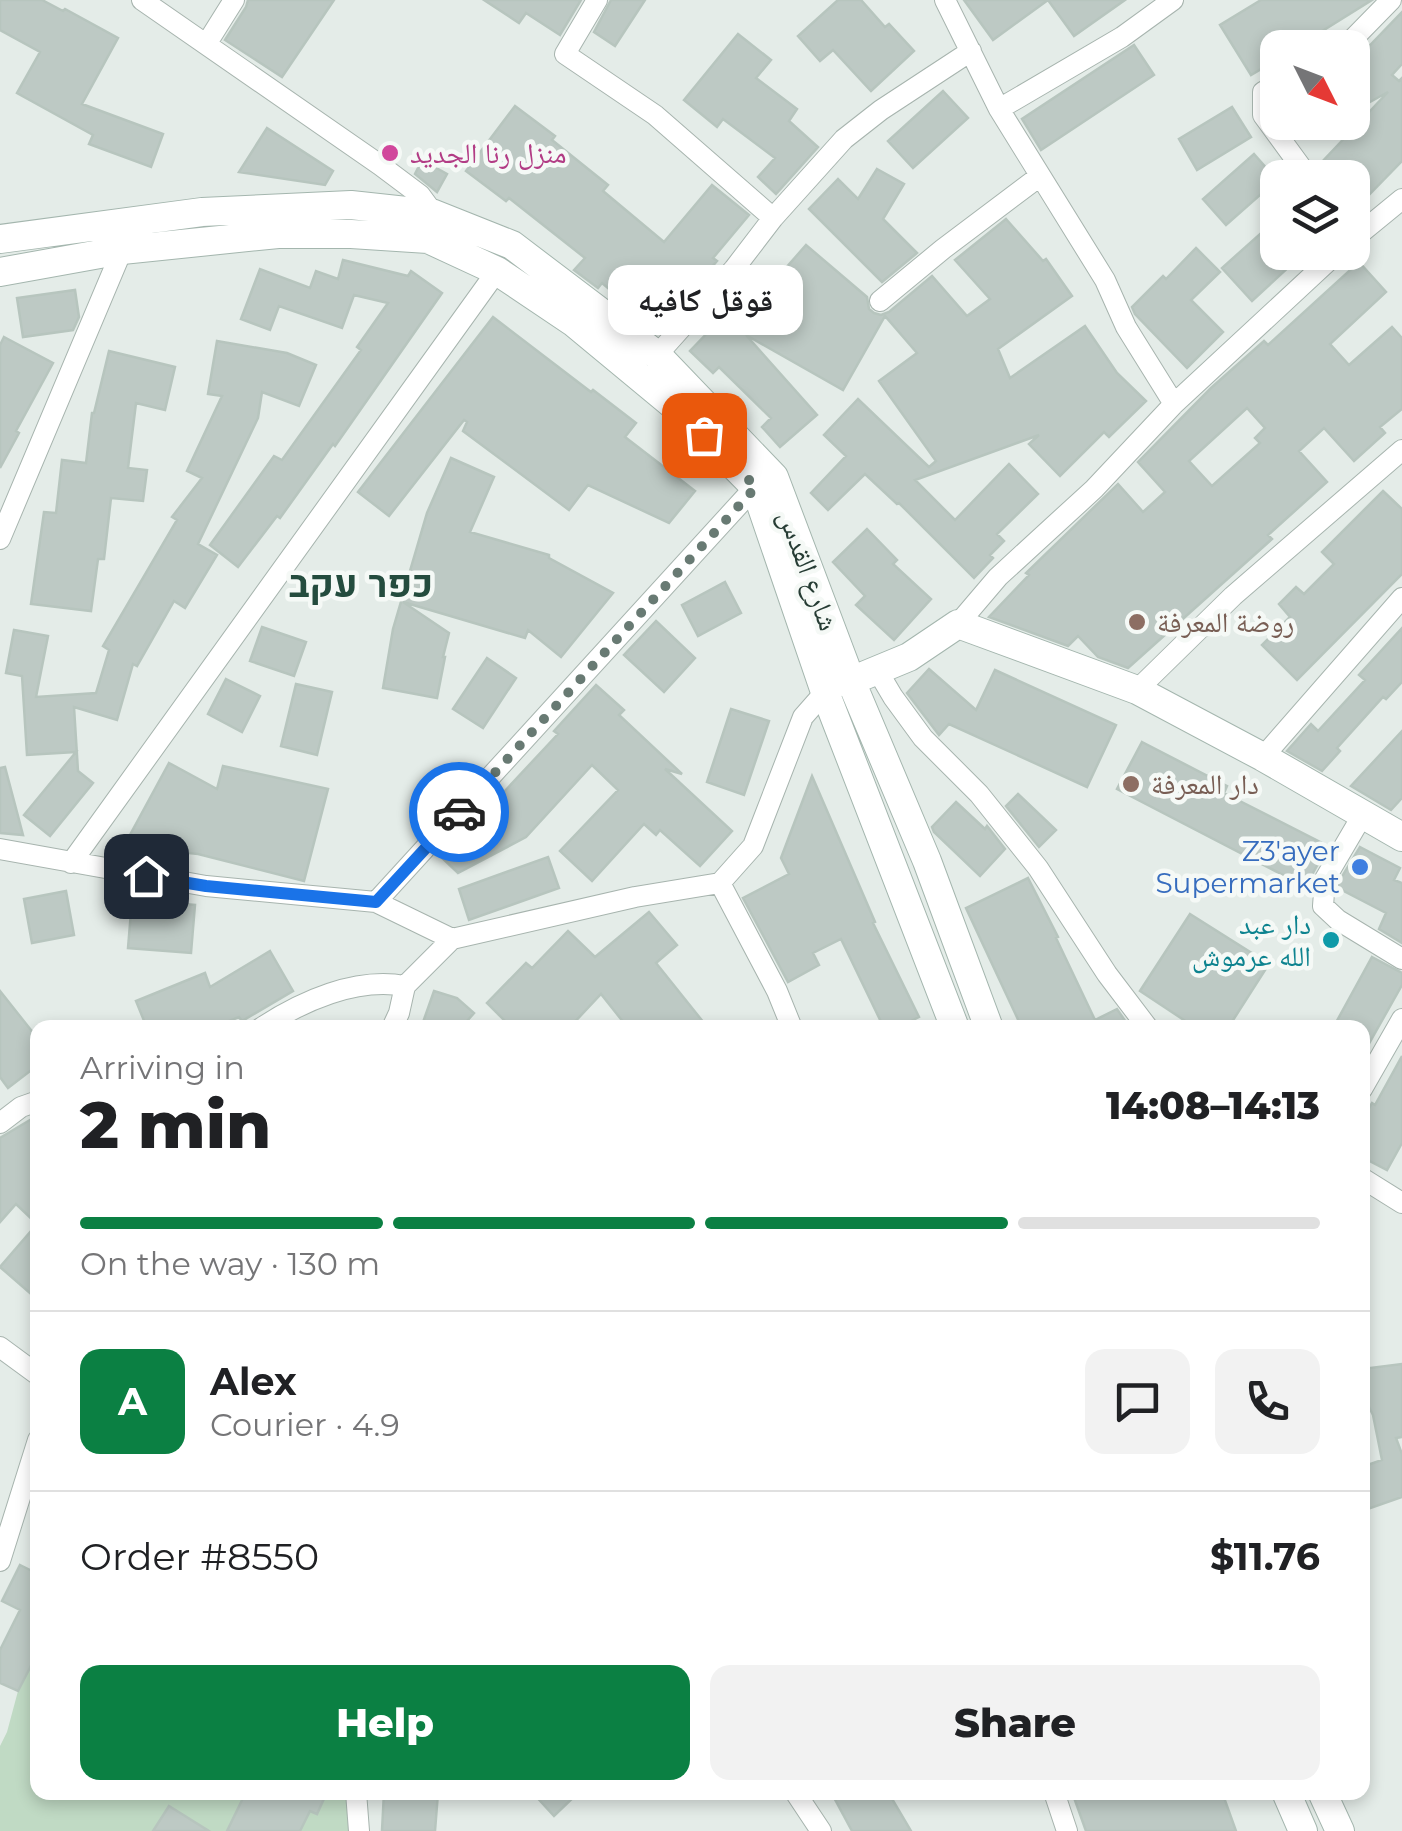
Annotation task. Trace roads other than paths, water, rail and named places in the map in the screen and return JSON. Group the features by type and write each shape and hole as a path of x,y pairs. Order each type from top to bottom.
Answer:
{"main road":[{"name":"شارع القدس","path":"0,239 202,212 350,206 434,214 512,245 657,355 774,476 838,686 952,1020"},
{"name":"شارع القدس","path":"0,272 122,250 278,234 428,239 497,271 573,322 678,409 756,487 838,686 927,861 986,1020"},
{"path":"838,686 909,656 958,624 1137,690 1402,837"},
{"path":"1289,1800 1303,1831"},
{"path":"1326,1800 1340,1831"}],"street":[{"path":"142,0 420,194 434,214"},
{"path":"207,44 234,0"},
{"path":"598,0 565,54 656,115 774,218"},
{"path":"945,0 998,109 1105,280 1126,327 1174,404"},
{"path":"998,109 1122,37 1173,0"},
{"path":"1362,30 1392,0"},
{"path":"657,355 844,139 971,51"},
{"path":"880,301 1040,176"},
{"path":"1370,223 1402,199"},
{"path":"0,538 122,250"},
{"path":"958,624 998,577 1094,489 1174,404 1319,270"},
{"path":"71,863 497,271"},
{"path":"1137,690 1233,596 1402,450"},
{"path":"376,902 756,487"},
{"path":"1263,757 1402,598"},
{"path":"877,670 923,738 978,794 1038,868 1142,1020"},
{"path":"396,1020 405,986 452,939 634,897 720,883 753,846 803,717 838,686"},
{"path":"1362,816 1325,879 1323,906 1338,920 1402,959"},
{"path":"0,849 206,886 376,902 452,939"},
{"path":"720,883 789,1020"},
{"path":"273,1020 338,991 385,982 405,986"},
{"path":"1370,1075 1402,1020"},
{"path":"0,1123 30,1104"},
{"path":"1370,1182 1400,1198"},
{"path":"0,1347 30,1369"},
{"path":"0,1561 30,1465"},
{"path":"357,1800 359,1831"},
{"path":"800,1800 821,1831"},
{"path":"1057,1800 1067,1831"}],"place":[{"name":"منزل رنا الجديد","path":"390,153"},
{"name":"قوقل كافيه","path":"704,435"},
{"name":"روضة المعرفة","path":"1137,622"},
{"name":"دار المعرفة","path":"1131,784"},
{"name":"Z3'ayer Supermarket","path":"1360,867"},
{"name":"دار عبد الله عرموش","path":"1331,940"}],"district":[{"name":"כפר עקב","path":"361,584"}]}
